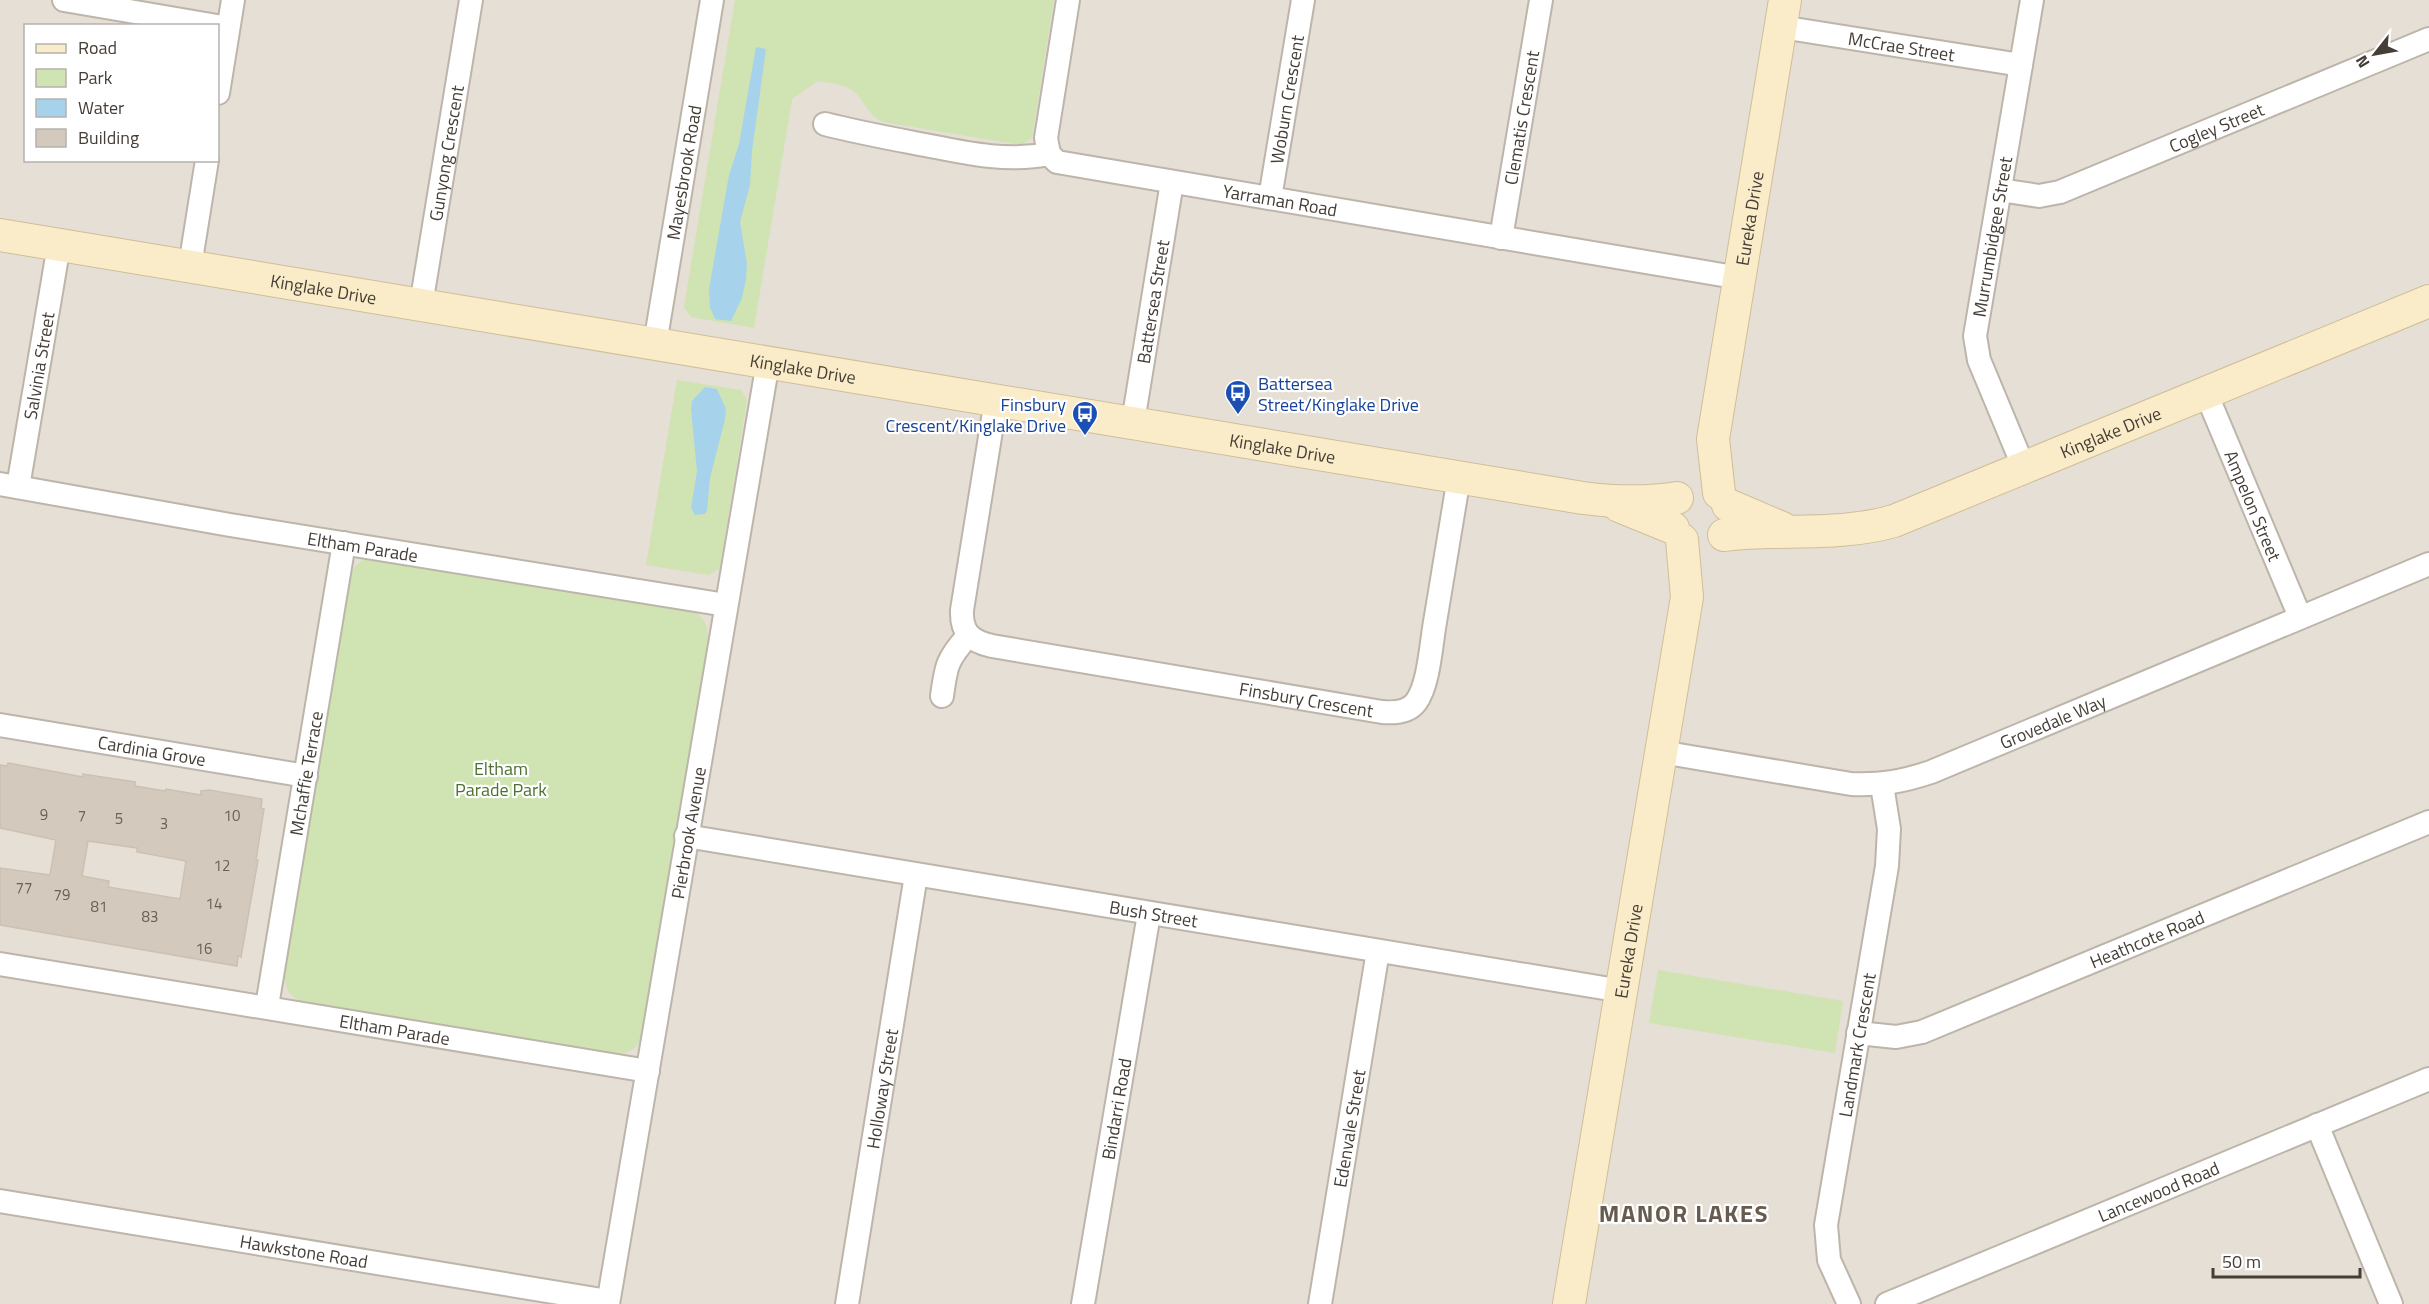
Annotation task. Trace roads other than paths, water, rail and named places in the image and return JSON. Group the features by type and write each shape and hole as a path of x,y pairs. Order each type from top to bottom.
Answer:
{"street":[{"path":"64,0 209,24"},
{"path":"219,71 221,26 233,0"},
{"name":"Gunyong Crescent","path":"421,305 471,0"},
{"name":"Mayesbrook Road","path":"655,344 712,0"},
{"path":"825,124 989,157 1016,159 1049,154 1046,138 1068,0"},
{"name":"Woburn Crescent","path":"1270,198 1303,0"},
{"name":"Clematis Crescent","path":"1501,238 1541,0"},
{"name":"Murrumbidgee Street","path":"2024,468 1984,374 1976,345 1976,328 2032,0"},
{"name":"McCrae Street","path":"1783,14 2021,65"},
{"name":"Eureka Drive","path":"1683,493 1713,439 1783,14"},
{"name":"Cogley Street","path":"2000,190 2039,196 2060,192 2429,39"},
{"name":"Yarraman Road","path":"1049,154 1058,162 1740,278"},
{"path":"190,266 207,162"},
{"name":"Battersea Street","path":"1133,422 1172,182"},
{"name":"Kinglake Drive","path":"0,235 1607,501 1659,501 1683,493"},
{"name":"Salvinia Street","path":"9,486 59,244"},
{"name":"Kinglake Drive","path":"1607,501 1697,537 1786,530 1845,531 1878,525 1916,513 2429,301"},
{"name":"Pierbrook Avenue","path":"608,1303 768,362"},
{"name":"Ampelon Street","path":"2206,393 2300,617"},
{"path":"942,696 951,654 968,636 962,620 962,609 996,400"},
{"name":"Eureka Drive","path":"1713,439 1724,499"},
{"name":"Finsbury Crescent","path":"968,636 981,644 992,646 1382,712 1400,711 1414,705 1424,683 1459,477"},
{"name":"Eltham Parade","path":"9,486 726,605"},
{"path":"1704,486 1724,499 1730,520 1697,537 1670,512 1683,493 1704,486"},
{"name":"Kinglake Drive","path":"1724,499 1786,530"},
{"name":"Eureka Drive","path":"1569,1304 1697,537"},
{"name":"Mchaffie Terrace","path":"267,1006 344,543"},
{"name":"Grovedale Way","path":"1661,752 1826,780 1882,785 1902,782 2429,564"},
{"name":"Cardinia Grove","path":"0,725 306,776"},
{"name":"Landmark Crescent","path":"1849,1304 1829,1260 1826,1225 1890,844 1882,785"},
{"name":"Heathcote Road","path":"1858,1033 1896,1037 1922,1032 2429,822"},
{"name":"Bush Street","path":"686,836 1622,991"},
{"name":"Holloway Street","path":"847,1304 916,875"},
{"name":"Bindarri Road","path":"1083,1304 1149,914"},
{"name":"Edenvale Street","path":"1320,1304 1378,951"},
{"name":"Eltham Parade","path":"0,964 267,1006 648,1071"},
{"name":"Lancewood Road","path":"1887,1304 2429,1078"},
{"path":"2317,1125 2391,1304"},
{"name":"Hawkstone Road","path":"0,1201 608,1303"}],"water":[{"path":"756,47 766,49 752,151 750,185 740,222 747,264 746,279 742,298 731,321 715,319 710,307 709,289 729,175 739,144"},
{"path":"705,387 717,389 726,409 710,478 707,510 705,514 695,515 691,508 697,471 691,409 692,401"}],"place":[{"name":"Battersea Street/Kinglake Drive","path":"1238,416"},
{"name":"Finsbury Crescent/Kinglake Drive","path":"1085,437"}],"district":[{"name":"MANOR LAKES","path":"1684,1213"}],"park label":[{"name":"Eltham Parade Park","path":"501,778"}]}
